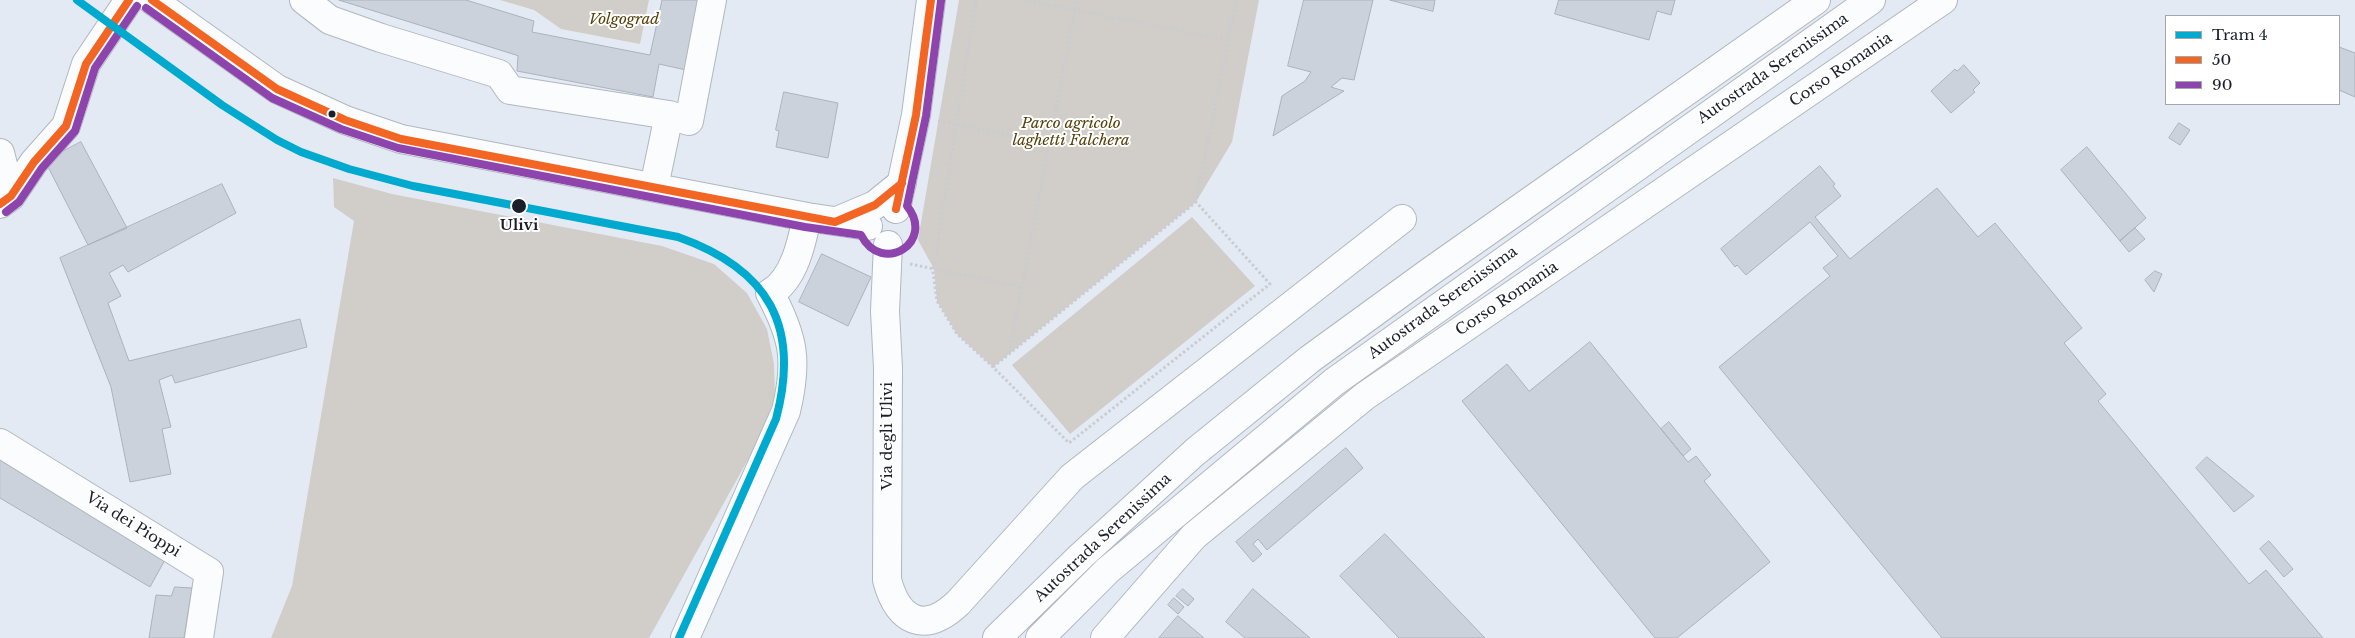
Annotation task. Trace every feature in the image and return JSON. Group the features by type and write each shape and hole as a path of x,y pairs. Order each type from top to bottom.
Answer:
{"main road":[{"path":"6,200 34,162 66,126 86,64 129,0"},
{"path":"152,0 277,89 345,120 401,139 807,217 868,226"},
{"path":"304,0 330,20 381,38 498,74 510,90 668,115 689,121 712,0"},
{"path":"896,209 916,115 931,0"},
{"name":"Autostrada Serenissima","path":"998,638 1081,556 1195,452 1310,359 1431,271 1816,0"},
{"name":"Autostrada Serenissima","path":"1040,638 1108,570 1334,382 1871,0"},
{"name":"Corso Romania","path":"1105,638 1194,536 1365,396 1943,0"},
{"path":"654,187 668,115"},
{"path":"0,153 6,200"},
{"path":"835,222 875,205 902,183"},
{"path":"886,207 896,209 904,215 907,225 904,235 898,242 888,245 874,239 868,226 870,217 877,210 886,207"},
{"path":"685,638 786,411 792,377 791,341 786,323 770,293 786,279 803,238 807,217"},
{"path":"909,628 933,620 948,612 1072,477 1402,219"},
{"name":"Via degli Ulivi","path":"888,245 885,311 888,368 887,580 892,596 909,628"},
{"name":"Via dei Pioppi","path":"0,443 209,572 199,638"}],"path":[{"path":"976,0 934,270 937,301 957,334 1069,443 1270,284 1196,202"},
{"path":"1024,0 1228,40"},
{"path":"1009,354 1077,0"},
{"path":"993,367 1196,202 1236,0"},
{"path":"916,115 956,125 1050,142"},
{"path":"934,270 1022,287"}],"green space":[{"name":"Volgograd","path":"500,0 649,0 640,44 561,29 534,10"},
{"name":"Parco agricolo laghetti Falchera","path":"959,0 1259,0 1232,142 1196,202 993,367 957,334 937,301 934,269 918,240"},
{"path":"333,178 392,194 662,246 714,264 747,293 767,329 774,364 775,398 766,427 649,638 271,638 292,586 354,221 334,207"},
{"path":"1192,217 1255,286 1070,434 1012,365"}],"building":[{"path":"339,0 466,0 534,21 532,32 650,55 662,0 700,0 686,70 659,64 653,97 517,71 518,56"},
{"path":"1304,0 1373,0 1354,80 1342,78 1331,87 1344,91 1273,136 1282,96 1305,81 1311,72 1288,66"},
{"path":"1390,0 1435,0 1433,11"},
{"path":"1559,0 1675,0 1671,15 1657,11 1649,40 1555,14"},
{"path":"2340,47 2355,53 2355,97 2340,90"},
{"path":"1964,65 1980,83 1973,90 1975,92 1951,113 1931,91 1955,69 1957,71"},
{"path":"784,92 838,103 828,158 776,147 779,131 776,130"},
{"path":"2179,123 2190,130 2180,145 2169,138"},
{"path":"81,142 127,228 88,245 45,161"},
{"path":"2087,147 2146,218 2120,241 2061,170"},
{"path":"1820,166 1835,184 1833,186 1841,196 1815,217 1850,259 1937,188 1978,237 1995,223 2082,328 2064,343 2106,394 2098,401 2249,584 2266,570 2323,638 1942,638 1719,367 1830,276 1823,268 1838,256 1810,222 1746,275 1737,265 1735,267 1721,249"},
{"path":"222,184 236,213 128,272 123,265 109,273 121,296 108,303 129,361 300,319 307,347 175,383 172,375 159,380 171,427 162,429 171,474 130,482 111,387 60,258"},
{"path":"2135,228 2145,239 2129,252 2120,241"},
{"path":"822,254 871,277 848,326 799,302"},
{"path":"2155,271 2162,274 2154,292 2145,280"},
{"path":"1590,342 1688,462 1696,456 1711,475 1704,481 1770,562 1677,638 1655,638 1462,401 1507,364 1529,391"},
{"path":"1669,422 1691,449 1683,456 1661,429"},
{"path":"1346,448 1363,468 1267,550 1258,539 1253,544 1262,554 1253,562 1236,542"},
{"path":"2207,457 2254,496 2234,512 2196,468"},
{"path":"0,460 166,558 150,587 0,498"},
{"path":"1385,534 1485,638 1399,638 1340,576"},
{"path":"2269,541 2293,569 2284,577 2260,549"},
{"path":"175,587 192,588 184,638 149,638 156,595 171,596"},
{"path":"1183,589 1194,599 1188,606 1176,596"},
{"path":"1253,589 1310,638 1245,638 1226,622"},
{"path":"1174,598 1184,607 1178,614 1168,605"},
{"path":"1178,616 1204,638 1159,638"}],"tram line":[{"name":"4","path":"77,0 222,105 277,140 301,152 349,169 413,186 678,237 709,250 735,266 755,284 770,305 780,329 784,355 783,386 776,419 679,638"}],"transit line":[{"name":"50","path":"0,204 11,196 34,162 66,126 86,64 129,0"},
{"name":"50","path":"152,0 277,89 345,120 401,139 835,222 875,205 902,183"},
{"name":"50","path":"896,209 916,115 931,0"},
{"name":"90","path":"146,8 272,98 341,129 398,148 805,227 861,235 870,247 881,253 892,253 903,249 911,242 915,231 914,219 907,206 926,116 941,1"},
{"name":"90","path":"6,212 19,202 42,168 75,131 95,68 137,6"}],"place":[{"name":"Ulivi","path":"519,206"}]}
